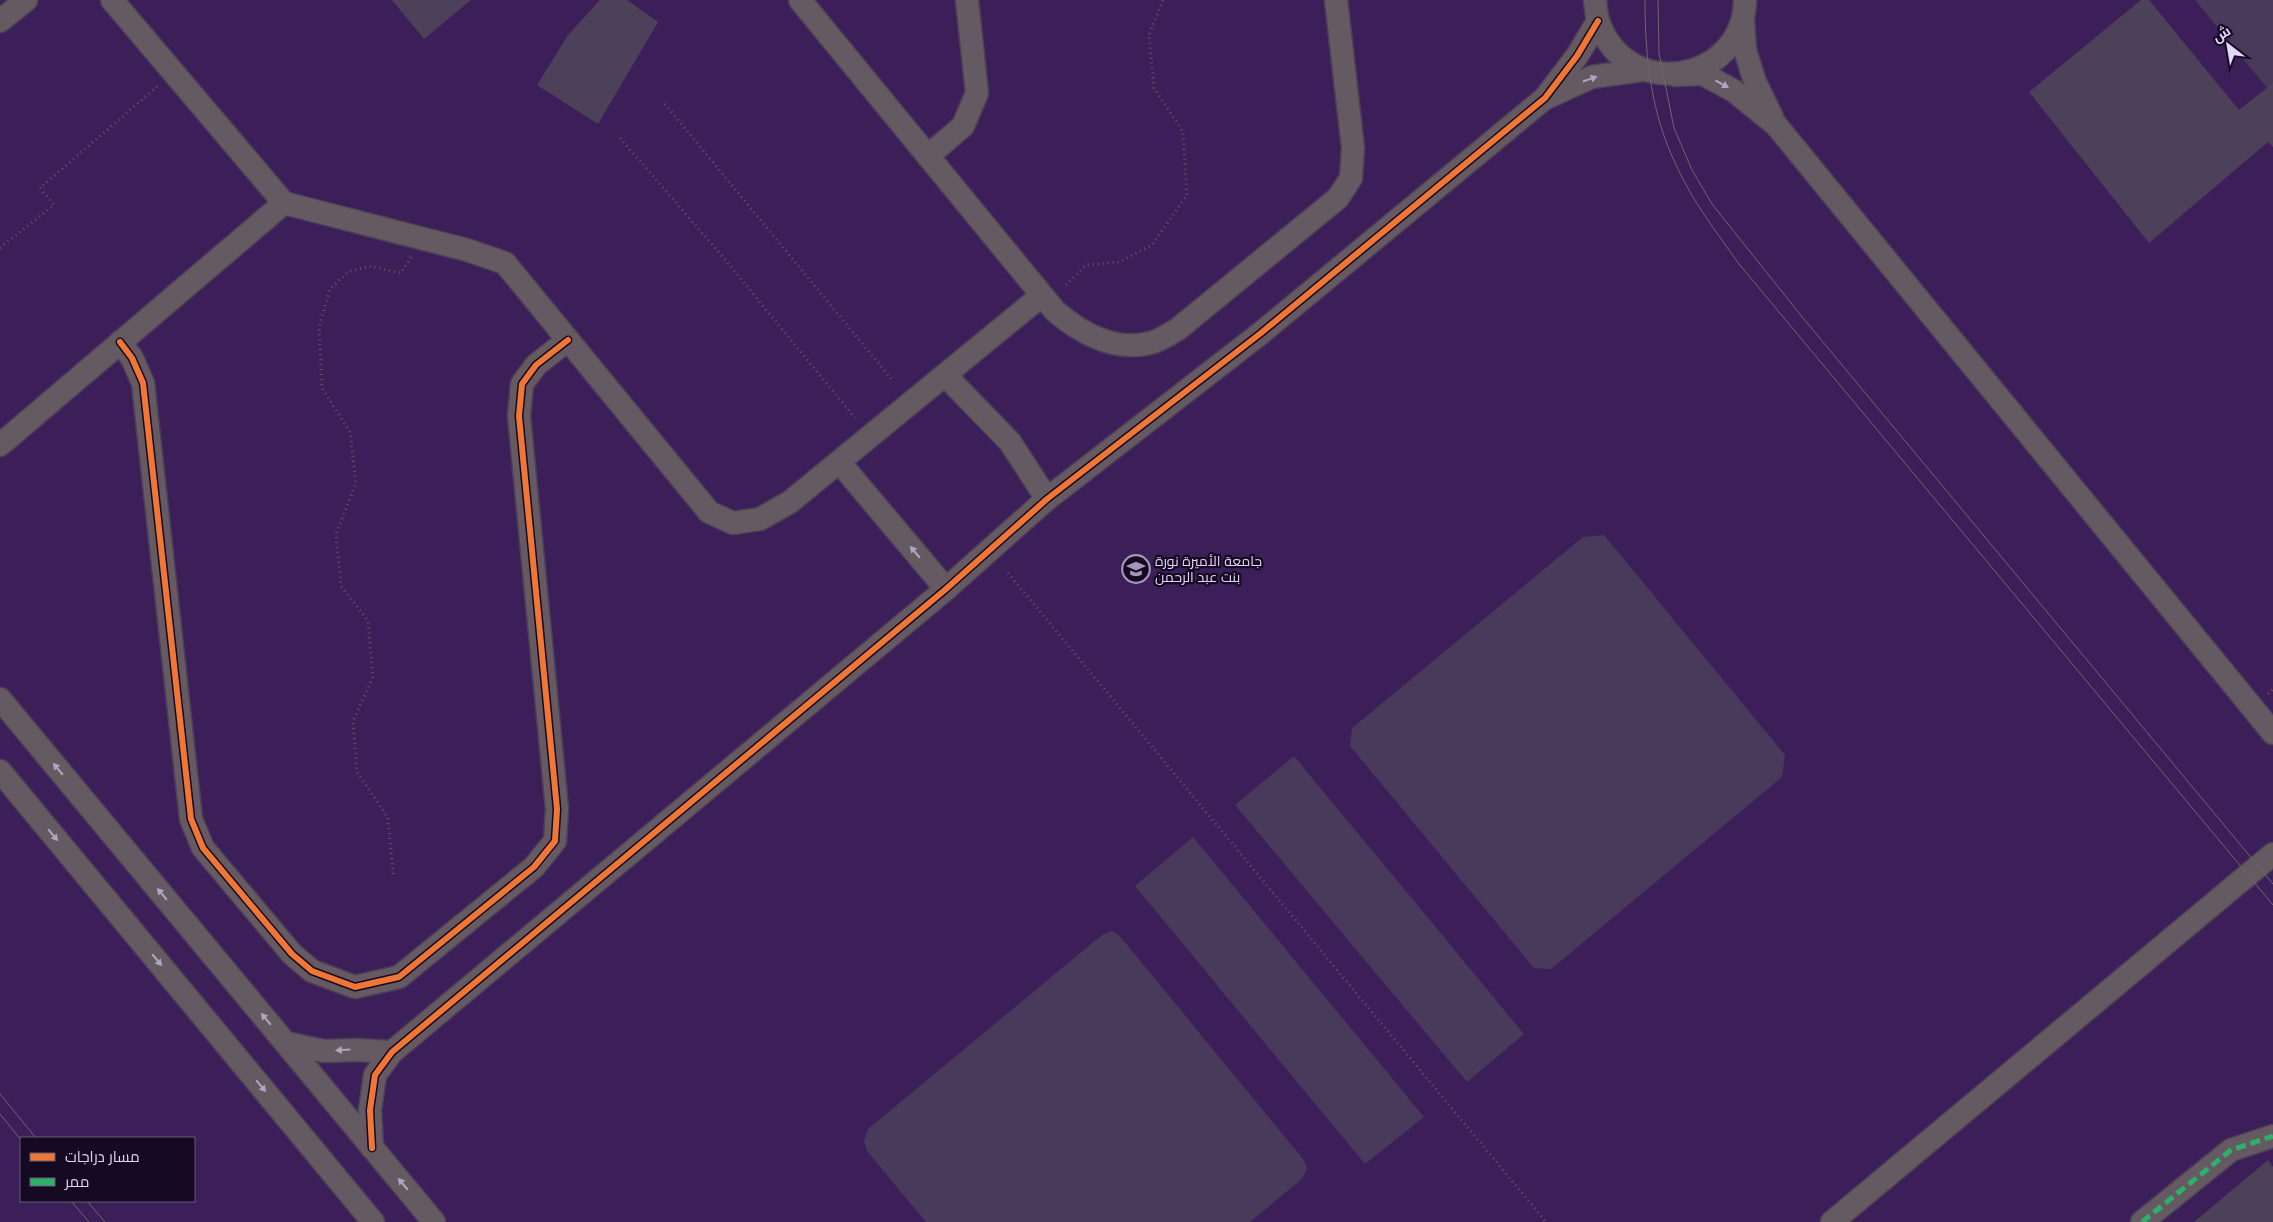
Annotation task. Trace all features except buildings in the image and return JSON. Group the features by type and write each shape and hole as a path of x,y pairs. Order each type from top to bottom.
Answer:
{"street":[{"path":"0,21 26,0"},
{"path":"112,0 284,203 467,250 505,263 709,512 734,523 760,519 790,502 840,463 1041,296"},
{"path":"800,0 1055,311 1076,328 1100,340 1125,346 1152,343 1178,329 1338,198 1351,178 1353,148 1336,0"},
{"path":"928,156 963,126 976,93 968,0"},
{"path":"1676,74 1698,69 1718,57 1734,39 1744,9"},
{"path":"1744,9 1745,50 1755,82 1776,125"},
{"path":"1596,11 1608,42 1623,58 1642,70 1659,74 1703,74 1734,91 1776,125 2273,733"},
{"path":"372,1148 370,1110 375,1075 392,1052 946,589 1047,499 1261,333 1545,98 1577,56 1596,11"},
{"path":"1545,98 1592,77 1642,70"},
{"path":"0,445 284,203"},
{"path":"120,342 132,358 143,382 191,819 203,848 292,954 312,971 355,987 399,977 534,867 555,841 557,809 519,416 522,384 536,365 568,340"},
{"path":"945,375 998,449 1047,499"},
{"path":"840,463 946,589"},
{"path":"0,699 434,1222"},
{"path":"0,771 373,1222"},
{"path":"1832,1222 2273,854"},
{"path":"286,1043 324,1051 392,1052"},
{"path":"2142,1222 2231,1150 2273,1136"}],"path":[{"path":"1066,286 1086,265 1119,262 1152,245 1187,195 1183,132 1154,88 1149,35 1163,0"},
{"path":"0,248 54,205 40,188 161,83"},
{"path":"665,104 893,381"},
{"path":"620,138 723,257 855,418"},
{"path":"393,874 388,818 357,772 353,721 373,677 368,621 341,586 336,534 356,483 350,432 322,388 318,327 330,289 348,272 369,266 401,273 411,257"},
{"path":"1008,573 1546,1222"}],"shaded area":[{"name":"جامعة الأميرة نورة بنت عبد الرحمن","path":"0,0 2273,0 2273,1222 0,1222"},
{"path":"2195,0 2273,0 2273,95"},
{"path":"1604,535 1785,755 1782,777 1551,969 1534,968 1350,746 1352,728 1583,537"},
{"path":"1294,756 1524,1034 1467,1082 1235,805"},
{"path":"1193,837 1424,1117 1365,1164 1135,886"},
{"path":"1112,931 1119,935 1303,1159 1307,1168 1302,1179 1250,1222 926,1222 867,1151 864,1141 868,1129 1102,935"}],"tram line":[{"path":"1645,0 1648,64 1655,106 1661,127 1683,180 1714,229 1739,264 2273,905"},
{"path":"1658,0 1659,53 1674,128 1692,170 1712,204 1803,318 2273,884"},
{"path":"0,1094 35,1137"},
{"path":"0,1114 20,1139"},
{"path":"72,1202 89,1222"},
{"path":"88,1202 105,1222"}],"marked path":[{"path":"2142,1222 2231,1150 2273,1136"}],"cycle path":[{"path":"372,1148 370,1110 375,1075 392,1052 946,589 1047,499 1261,333 1545,98 1577,56 1598,21"},
{"path":"120,342 132,358 143,383 191,819 203,848 292,954 312,971 355,987 399,977 534,867 555,841 557,809 519,416 522,384 536,365 568,340"}],"place":[{"name":"جامعة الأميرة نورة بنت عبد الرحمن","path":"1136,569"}]}
